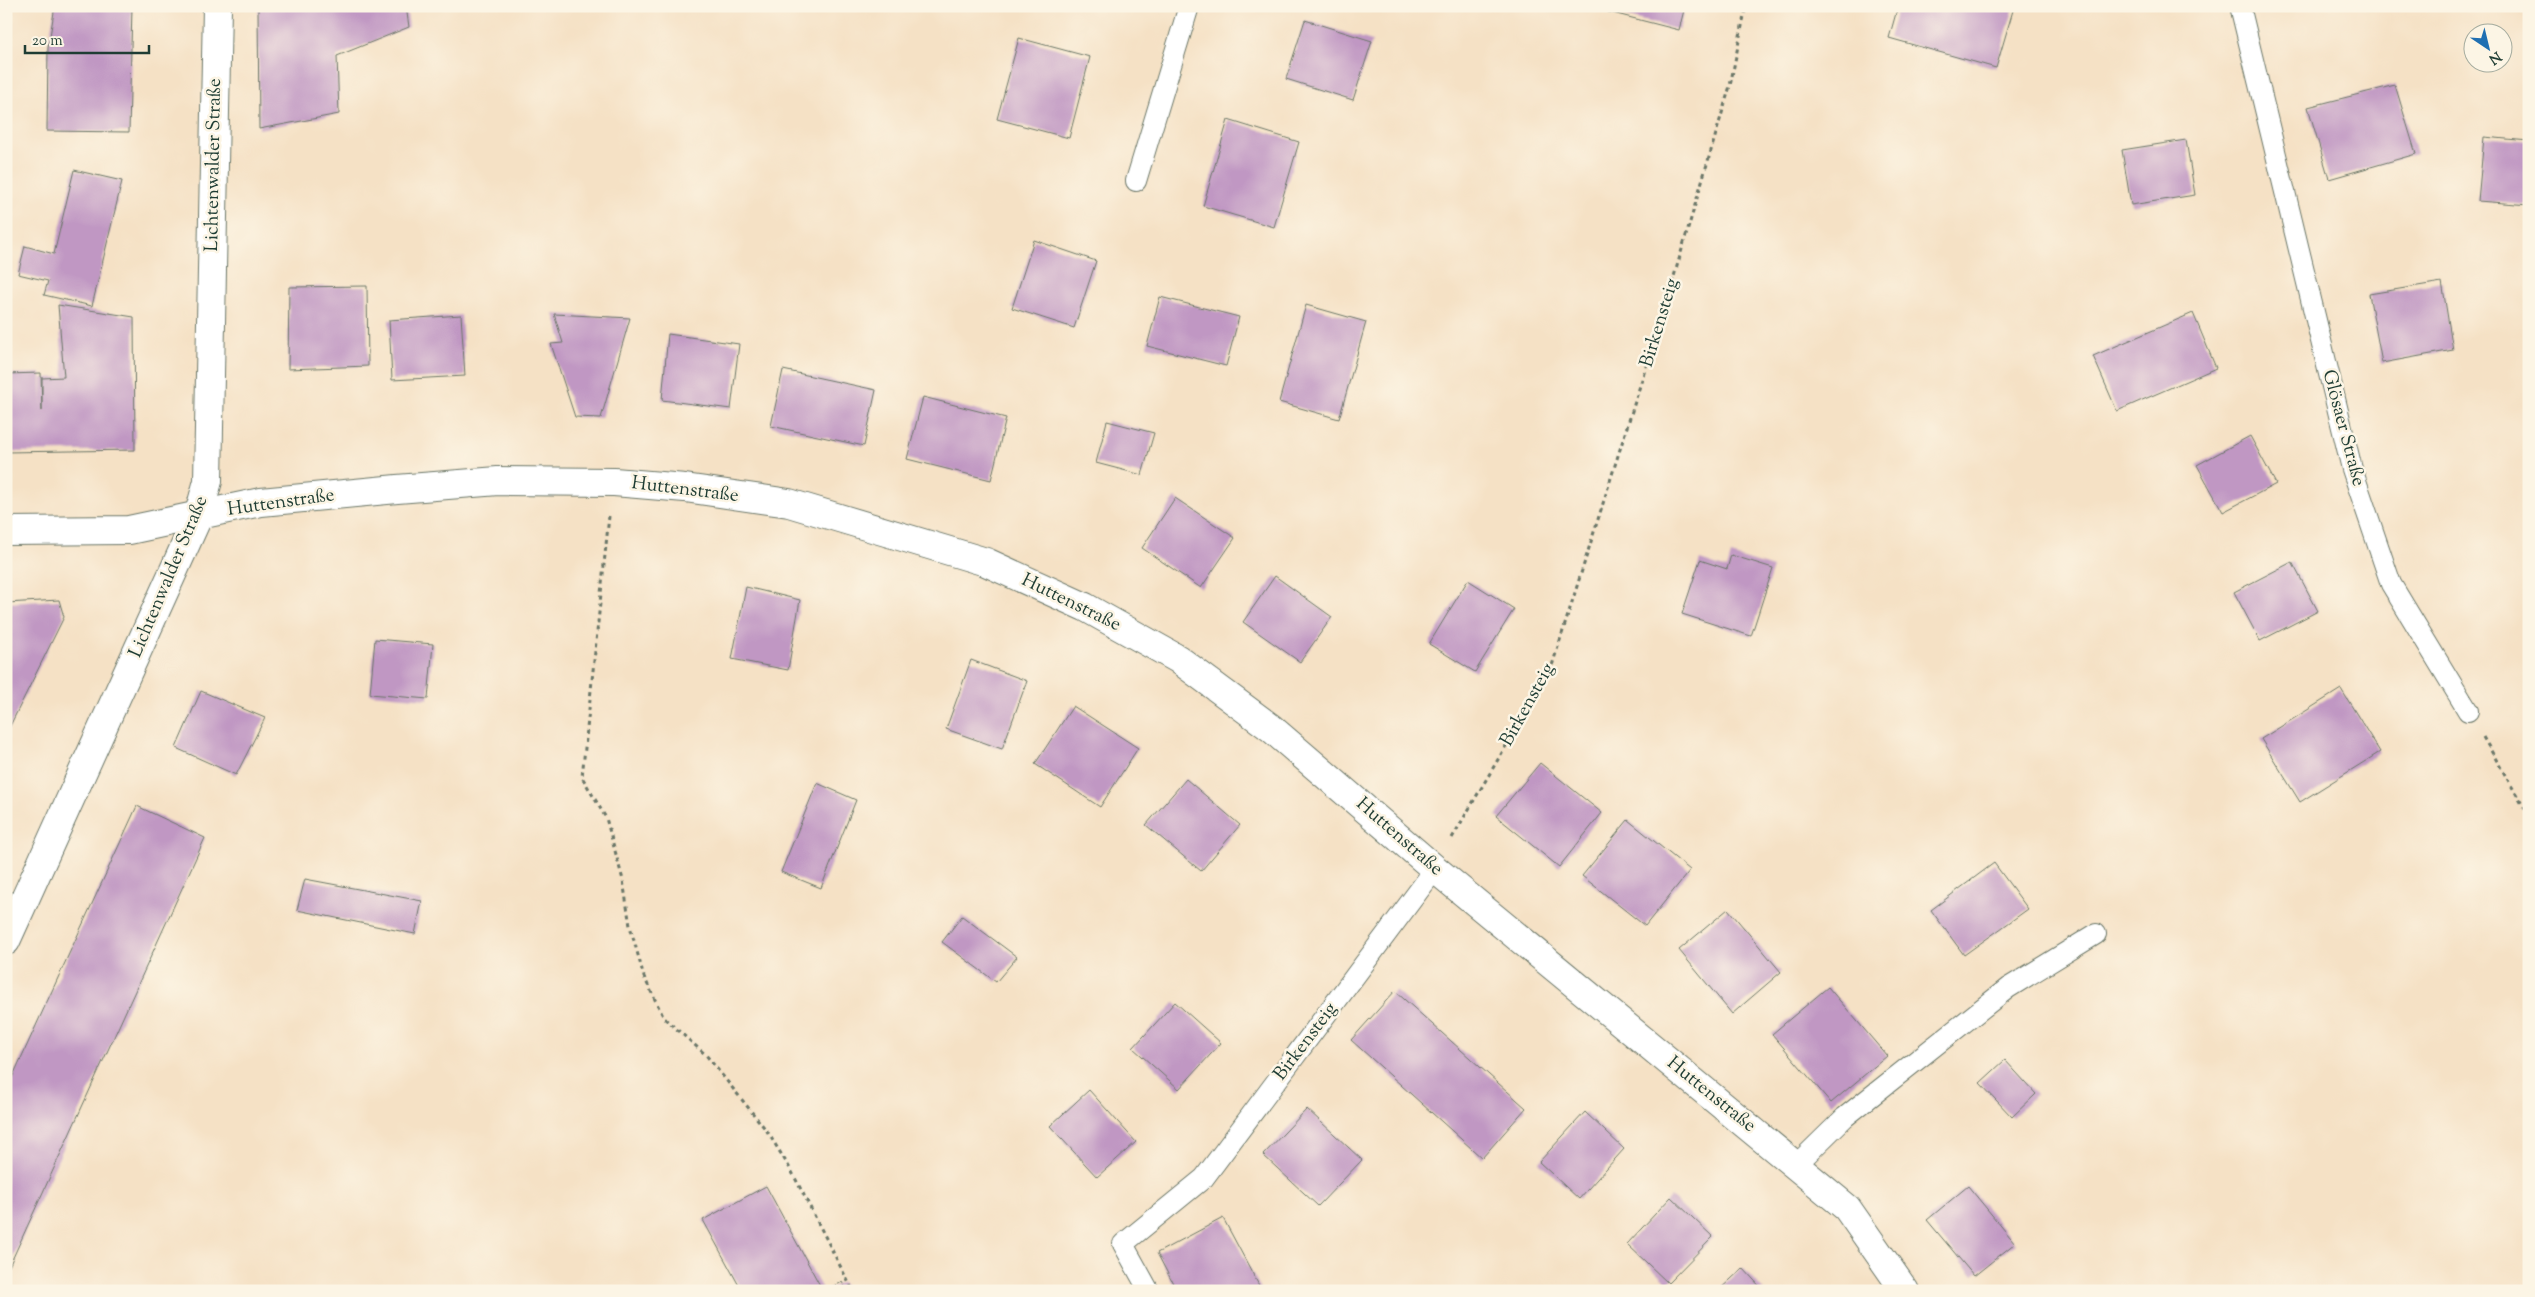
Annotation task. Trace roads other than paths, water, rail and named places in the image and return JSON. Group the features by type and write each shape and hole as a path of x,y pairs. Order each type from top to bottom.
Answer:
{"street":[{"name":"Lichtenwalder Straße","path":"6,941 198,517 208,481 217,6"},
{"name":"Huttenstraße","path":"6,531 128,530 198,517 261,502 396,489 498,482 614,482 685,488 789,503 986,562 1085,607 1178,660 1271,728 1434,869 1848,1208 1905,1291"}],"lane":[{"path":"1136,181 1190,6"},
{"name":"Glösaer Straße","path":"2240,6 2352,469 2391,584 2468,711"},
{"name":"Birkensteig","path":"1150,1291 1123,1244 1204,1178 1434,869"},
{"path":"1796,1165 1845,1116 2008,988 2096,934"}]}
